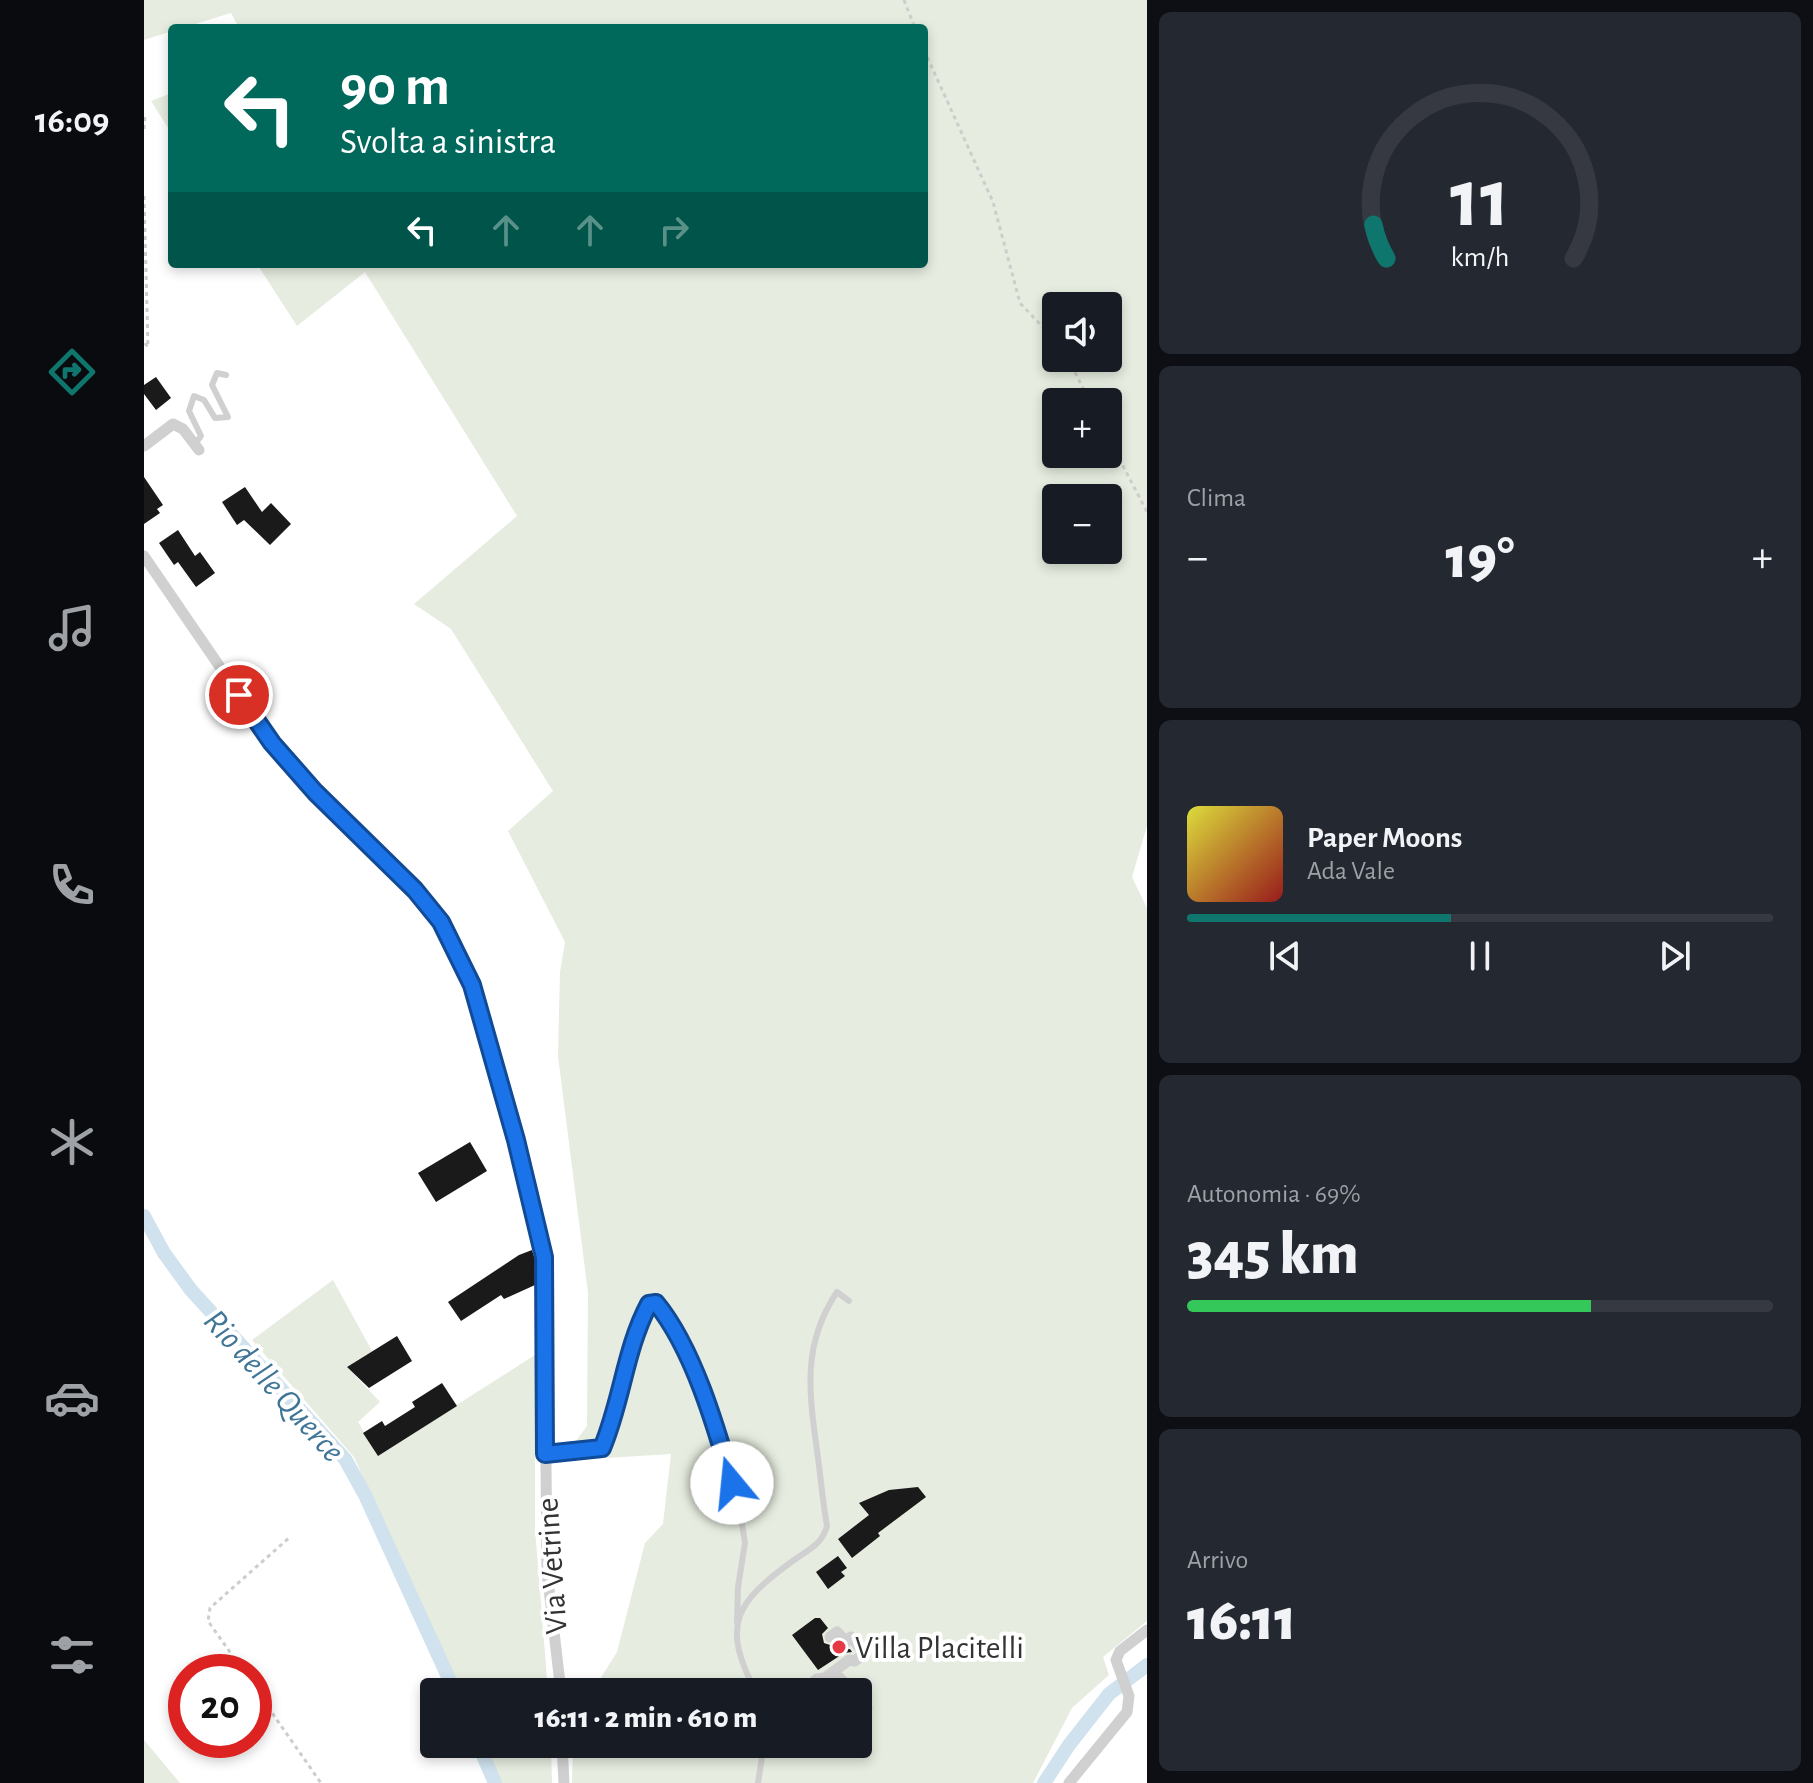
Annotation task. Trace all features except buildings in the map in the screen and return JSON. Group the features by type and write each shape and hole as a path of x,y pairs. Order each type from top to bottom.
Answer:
{"street":[{"path":"144,446 173,424 183,429 197,447"},
{"name":"Via Vetrine","path":"144,556 272,743 315,792 415,890 441,922 472,985 516,1140 544,1257 547,1572 559,1678"},
{"path":"1069,1783 1127,1712 1129,1696 1116,1660 1120,1651 1147,1630"},
{"path":"825,1678 864,1653 851,1637 846,1642 837,1632 830,1637"},
{"path":"834,1672 840,1678"},
{"path":"563,1758 564,1783"}],"lane":[{"path":"197,447 201,436 189,411 194,396 204,400 215,418 228,417 212,385 217,373 226,375"},
{"path":"737,1622 745,1602 823,1540 827,1526 810,1412 814,1345 821,1315 837,1292 849,1301"},
{"path":"545,1454 602,1448 611,1426 638,1324 649,1304 656,1303 667,1316 686,1352 724,1455 740,1511 745,1543 735,1637 751,1678"},
{"path":"758,1783 762,1758"}],"path":[{"path":"904,0 913,24"},
{"path":"928,59 993,202 1020,303 1042,326"},
{"path":"144,129 145,115"},
{"path":"144,196 148,347 144,342"},
{"path":"1122,464 1147,512"},
{"path":"231,1654 208,1621 210,1608 290,1537"},
{"path":"272,1713 321,1783"}],"shaded area":[{"path":"144,0 1147,0 1147,826 1132,877 1147,908 1147,1621 1103,1657 1109,1675 1072,1708 1033,1783 572,1783 573,1758 872,1758 872,1678 601,1678 617,1652 645,1543 663,1524 671,1454 556,1461 556,1443 576,1441 587,1426 588,1293 558,1056 560,972 565,942 508,831 553,791 451,629 414,604 517,516 365,272 297,326 260,268 928,268 928,24 237,24 231,13 195,24 168,24 168,32 144,40"},
{"path":"168,95 168,128 151,101"},
{"path":"333,1280 372,1351 347,1367 380,1402 358,1422 378,1455 535,1355 535,1528 547,1678 452,1678 354,1457 252,1340"},
{"path":"144,1740 180,1783 144,1783"},
{"path":"488,1758 551,1758 552,1783 499,1783"}],"waterway":[{"name":"Rio delle Querce","path":"144,1216 164,1253 191,1290 345,1459 365,1495 449,1678"},
{"path":"1044,1783 1109,1694 1147,1665"},
{"name":"Rio delle Querce","path":"484,1758 495,1783"}],"place":[{"name":"Villa Placitelli","path":"839,1647"}],"route":[{"path":"239,695 272,743 315,792 415,890 441,922 472,985 516,1140 544,1257 545,1454 602,1448 611,1426 638,1324 649,1304 656,1303 667,1316 686,1352 732,1483"}]}
